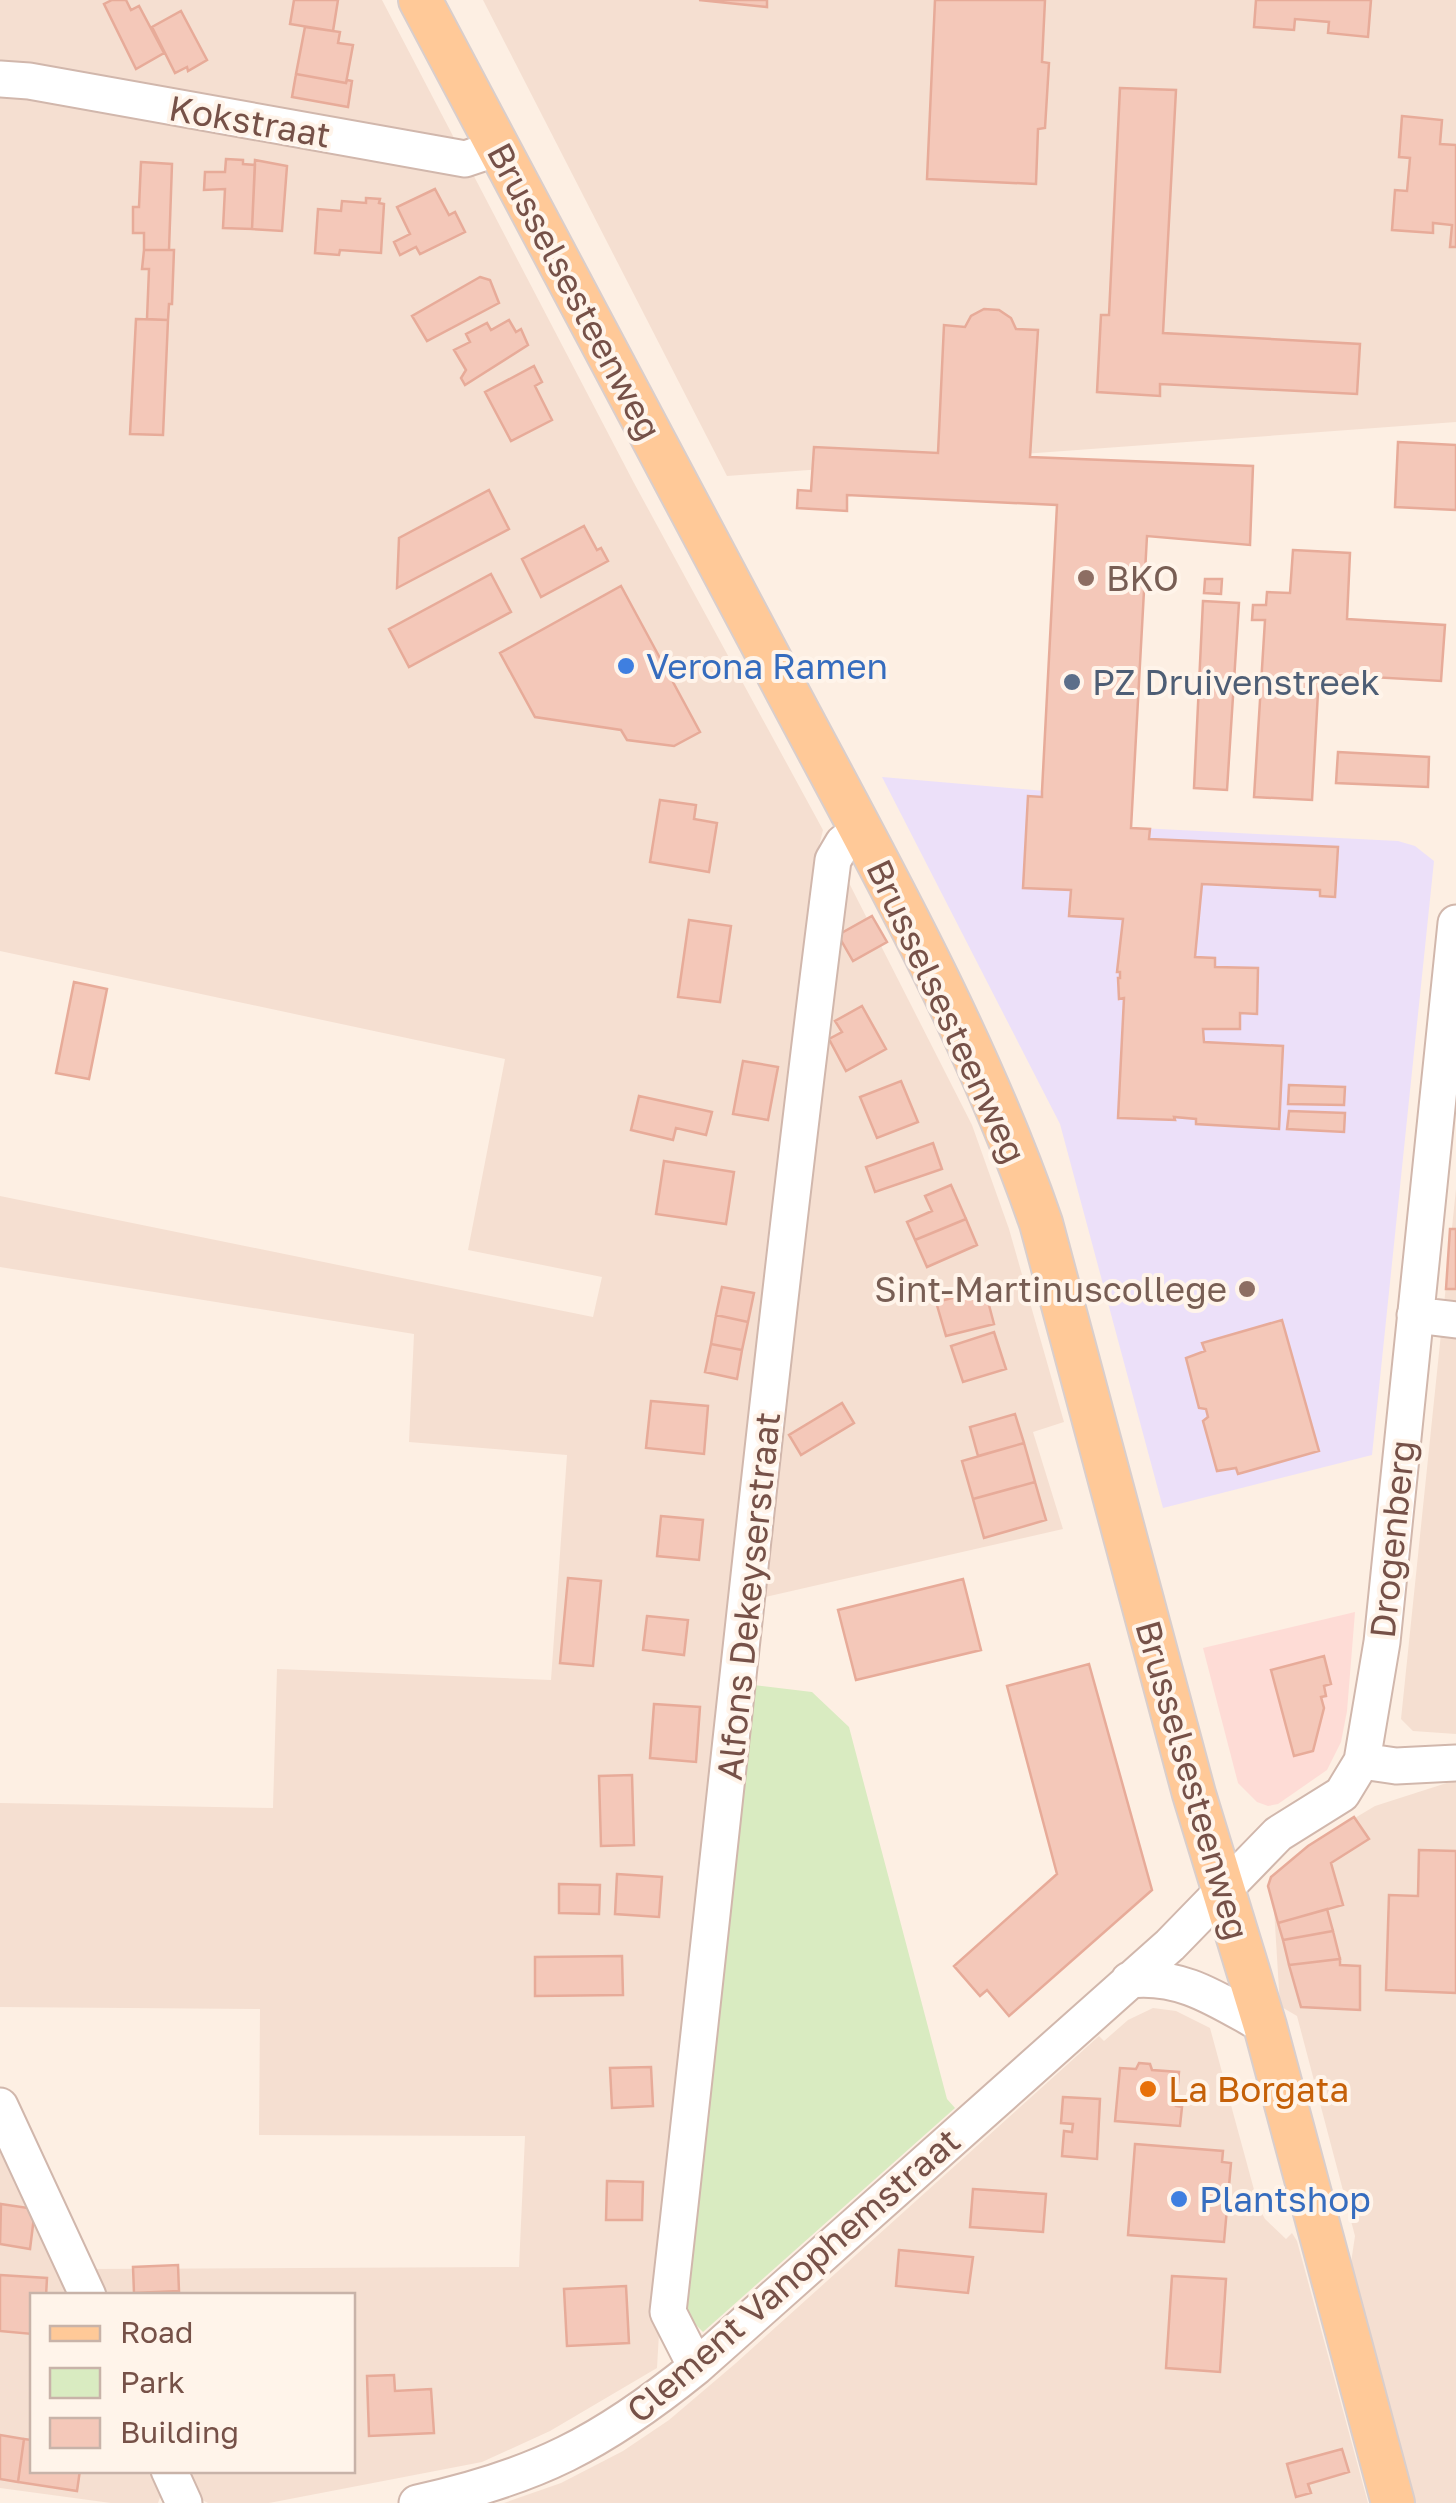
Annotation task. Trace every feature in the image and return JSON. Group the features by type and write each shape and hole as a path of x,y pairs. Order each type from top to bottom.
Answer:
{"main road":[{"name":"Brusselsesteenweg","path":"420,0 971,1045 1030,1191 1393,2503"}],"street":[{"name":"Kokstraat","path":"0,79 48,84 465,159 498,148"},
{"name":"Alfons Dekeyserstraat","path":"696,2367 668,2312 739,1687 784,1239 832,860 843,843 860,830"},
{"name":"Drogenberg","path":"1362,1761 1382,1642 1415,1315 1448,1060 1456,923"},
{"path":"1415,1315 1456,1320"},
{"name":"Clement Vanophemstraat","path":"417,2503 496,2484 570,2454 646,2407 1170,1946 1278,1834 1342,1794 1362,1761"},
{"path":"1362,1761 1396,1766 1456,1763"},
{"path":"1129,1980 1158,1977 1179,1982 1264,2026"},
{"path":"0,2106 87,2293"},
{"path":"170,2473 184,2503"}],"shaded area":[{"path":"0,0 382,0 634,483 823,830 814,866 817,872 847,879 972,1125 1009,1229 1064,1422 1033,1432 1063,1529 757,1599 663,2264 657,2368 550,2431 482,2462 269,2503 208,2503 200,2499 187,2473 355,2473 355,2293 100,2293 88,2269 519,2267 525,2136 259,2135 260,2009 0,2007 0,1803 273,1808 277,1669 551,1680 567,1455 409,1442 414,1334 0,1267 0,1196 593,1317 602,1277 468,1250 505,1059 0,951"},
{"path":"483,0 1456,0 1456,422 727,476"},
{"name":"Sint-Martinuscollege","path":"882,777 1069,793 1101,826 1398,841 1415,846 1434,861 1372,1455 1163,1508 1060,1124"},
{"path":"1456,1189 1456,1734 1413,1731 1401,1719"},
{"path":"1355,1612 1347,1711 1341,1742 1327,1770 1278,1804 1257,1802 1238,1783 1203,1648"},
{"path":"1456,1780 1456,2503 1414,2503 1349,2276 1355,2236 1297,2016 1280,2006 1272,1876 1308,1846 1375,1806"},
{"path":"1153,2008 1176,2011 1210,2028 1259,2208 1286,2239 1292,2233 1297,2241 1368,2503 504,2503 561,2483 623,2451 669,2420 1099,2036 1104,2041 1128,2020"},
{"path":"0,2127 77,2293 30,2293 30,2473 160,2473 164,2486 158,2503 111,2503 0,2488"}],"green space":[{"path":"745,1684 812,1692 849,1727 947,2099 955,2108 703,2332 678,2307"}],"building":[{"path":"126,0 131,10 139,6 164,53 136,69 104,4"},
{"path":"294,0 338,0 333,31 290,24"},
{"path":"699,0 767,0 767,7"},
{"path":"935,0 1045,0 1042,62 1049,63 1045,128 1038,129 1036,184 927,179"},
{"path":"1256,0 1371,0 1368,37 1328,33 1329,22 1295,19 1294,30 1254,27"},
{"path":"181,11 207,60 188,71 187,67 175,73 152,27"},
{"path":"305,27 340,32 338,43 353,45 346,83 296,74"},
{"path":"296,74 352,81 348,107 292,97"},
{"path":"1120,88 1176,90 1163,333 1360,344 1357,394 1160,384 1160,396 1097,392 1101,315 1109,315"},
{"path":"1402,116 1442,120 1440,144 1456,145 1456,247 1450,247 1452,225 1433,223 1433,233 1392,230 1395,190 1407,191 1410,158 1399,157"},
{"path":"226,159 255,165 252,229 223,228 225,189 204,190 205,172 225,172"},
{"path":"255,160 287,166 282,231 252,229"},
{"path":"141,162 172,164 169,250 144,250 144,233 133,233 133,207 139,207"},
{"path":"435,189 449,215 455,212 465,232 420,254 416,247 400,255 394,242 410,234 397,207"},
{"path":"366,198 380,199 379,203 384,204 381,253 315,253 318,209 341,211 342,201 366,203"},
{"path":"144,250 174,250 168,320 147,319 149,269 142,269"},
{"path":"480,277 490,280 499,303 427,341 412,316"},
{"path":"984,309 999,310 1011,318 1016,329 1038,330 1030,457 1253,466 1250,545 1147,536 1131,828 1150,829 1149,839 1338,847 1335,897 1320,896 1320,890 1202,884 1195,957 1215,958 1215,967 1258,968 1257,1014 1240,1013 1240,1029 1203,1029 1204,1042 1283,1046 1279,1129 1196,1124 1196,1119 1174,1117 1175,1120 1118,1118 1124,998 1119,999 1117,972 1123,919 1069,916 1071,890 1023,888 1028,796 1042,797 1057,505 847,495 847,511 797,508 798,490 811,491 814,447 938,453 944,325 965,327 971,316"},
{"path":"136,319 168,320 163,435 130,434"},
{"path":"509,320 516,332 521,329 528,345 465,385 461,378 466,370 454,350 470,342 466,334 487,323 491,330"},
{"path":"534,366 542,382 535,386 552,420 511,441 485,392"},
{"path":"1398,442 1456,445 1456,510 1395,507"},
{"path":"489,490 509,529 397,588 399,538"},
{"path":"584,526 608,561 541,597 522,559"},
{"path":"1293,550 1350,553 1347,619 1445,625 1441,681 1319,674 1312,800 1254,797 1265,620 1252,620 1253,605 1266,605 1267,592 1290,593"},
{"path":"491,574 511,612 409,667 389,629"},
{"path":"1205,579 1222,579 1221,594 1204,593"},
{"path":"621,586 700,732 674,746 627,740 621,730 535,717 500,653"},
{"path":"1203,601 1239,603 1227,790 1194,788"},
{"path":"1338,752 1429,757 1428,787 1336,783"},
{"path":"660,800 696,805 694,819 717,823 709,872 650,862"},
{"path":"872,916 887,942 853,961 838,935"},
{"path":"689,920 731,926 720,1002 678,997"},
{"path":"74,982 107,989 89,1079 56,1073"},
{"path":"862,1006 886,1049 846,1071 829,1039 842,1032 835,1021"},
{"path":"743,1061 778,1067 768,1120 733,1114"},
{"path":"901,1081 918,1122 877,1138 860,1097"},
{"path":"1289,1085 1345,1087 1344,1105 1288,1104"},
{"path":"639,1096 712,1112 706,1135 676,1128 673,1140 631,1130"},
{"path":"1289,1111 1345,1113 1344,1132 1287,1129"},
{"path":"933,1143 942,1169 875,1192 866,1167"},
{"path":"664,1161 734,1172 726,1224 656,1214"},
{"path":"951,1185 966,1219 915,1240 907,1222 932,1211 925,1196"},
{"path":"966,1219 977,1245 927,1267 915,1240"},
{"path":"1450,1229 1456,1229 1456,1289 1446,1289"},
{"path":"722,1287 754,1293 748,1322 716,1315"},
{"path":"985,1290 994,1324 946,1336 936,1302"},
{"path":"716,1315 748,1322 742,1350 711,1344"},
{"path":"1282,1320 1319,1451 1238,1474 1236,1468 1217,1471 1203,1421 1208,1417 1206,1409 1199,1408 1186,1358 1205,1351 1202,1343"},
{"path":"994,1332 1006,1369 963,1382 951,1346"},
{"path":"711,1344 742,1350 737,1379 705,1372"},
{"path":"651,1401 708,1406 704,1454 646,1448"},
{"path":"842,1403 854,1423 801,1455 789,1435"},
{"path":"1015,1414 1024,1443 978,1456 970,1427"},
{"path":"1024,1443 1035,1482 973,1499 962,1461"},
{"path":"1035,1482 1046,1520 984,1538 973,1499"},
{"path":"661,1516 703,1520 699,1560 657,1556"},
{"path":"568,1578 601,1581 593,1666 560,1663"},
{"path":"963,1579 981,1650 856,1680 838,1610"},
{"path":"647,1616 688,1620 684,1655 643,1650"},
{"path":"1324,1656 1331,1684 1324,1686 1326,1696 1321,1697 1324,1708 1313,1751 1294,1756 1271,1670"},
{"path":"1089,1664 1152,1890 1009,2016 987,1990 980,1996 954,1966 1057,1874 1007,1686"},
{"path":"654,1704 700,1707 696,1762 650,1758"},
{"path":"632,1775 634,1845 601,1846 599,1776"},
{"path":"1354,1817 1369,1839 1331,1863 1343,1905 1278,1923 1268,1886 1271,1877 1308,1846"},
{"path":"1419,1850 1456,1851 1456,1993 1386,1990 1389,1895 1418,1896"},
{"path":"617,1874 662,1877 659,1917 615,1914"},
{"path":"559,1884 600,1885 599,1914 559,1913"},
{"path":"1327,1909 1333,1931 1283,1940 1278,1923"},
{"path":"1333,1931 1340,1959 1289,1965 1283,1940"},
{"path":"622,1956 623,1995 535,1996 535,1957"},
{"path":"1340,1959 1340,1965 1360,1966 1360,2010 1301,2007 1289,1965"},
{"name":"La Borgata","path":"1139,2063 1150,2064 1152,2070 1179,2072 1176,2106 1182,2107 1180,2126 1115,2121 1120,2068 1136,2069"},
{"path":"651,2067 653,2106 612,2108 610,2068"},
{"path":"1063,2097 1100,2099 1097,2159 1062,2156 1064,2131 1072,2132 1073,2124 1061,2123"},
{"name":"Plantshop","path":"1135,2144 1223,2151 1222,2162 1231,2163 1224,2242 1128,2235"},
{"path":"607,2181 643,2182 642,2220 606,2220"},
{"path":"973,2189 1046,2194 1043,2232 970,2227"},
{"path":"1,2204 35,2209 30,2249 0,2244"},
{"path":"899,2250 973,2257 968,2293 896,2286"},
{"path":"178,2265 179,2291 134,2293 133,2267"},
{"path":"0,2275 47,2278 46,2293 30,2293 30,2334 0,2331"},
{"path":"1172,2276 1226,2279 1220,2372 1166,2368"},
{"path":"626,2286 629,2343 567,2346 564,2289"},
{"path":"394,2375 395,2391 431,2389 434,2433 369,2436 367,2376"},
{"path":"0,2435 24,2439 18,2482 0,2479"},
{"path":"24,2439 30,2440 30,2473 80,2473 77,2491 18,2482"},
{"path":"1342,2449 1349,2472 1308,2484 1311,2493 1296,2497 1287,2464"}],"place":[{"name":"BKO","path":"1086,578"},
{"name":"Verona Ramen","path":"626,666"},
{"name":"PZ Druivenstreek","path":"1072,682"},
{"name":"Sint-Martinuscollege","path":"1247,1289"},
{"name":"La Borgata","path":"1148,2089"},
{"name":"Plantshop","path":"1179,2199"}]}
